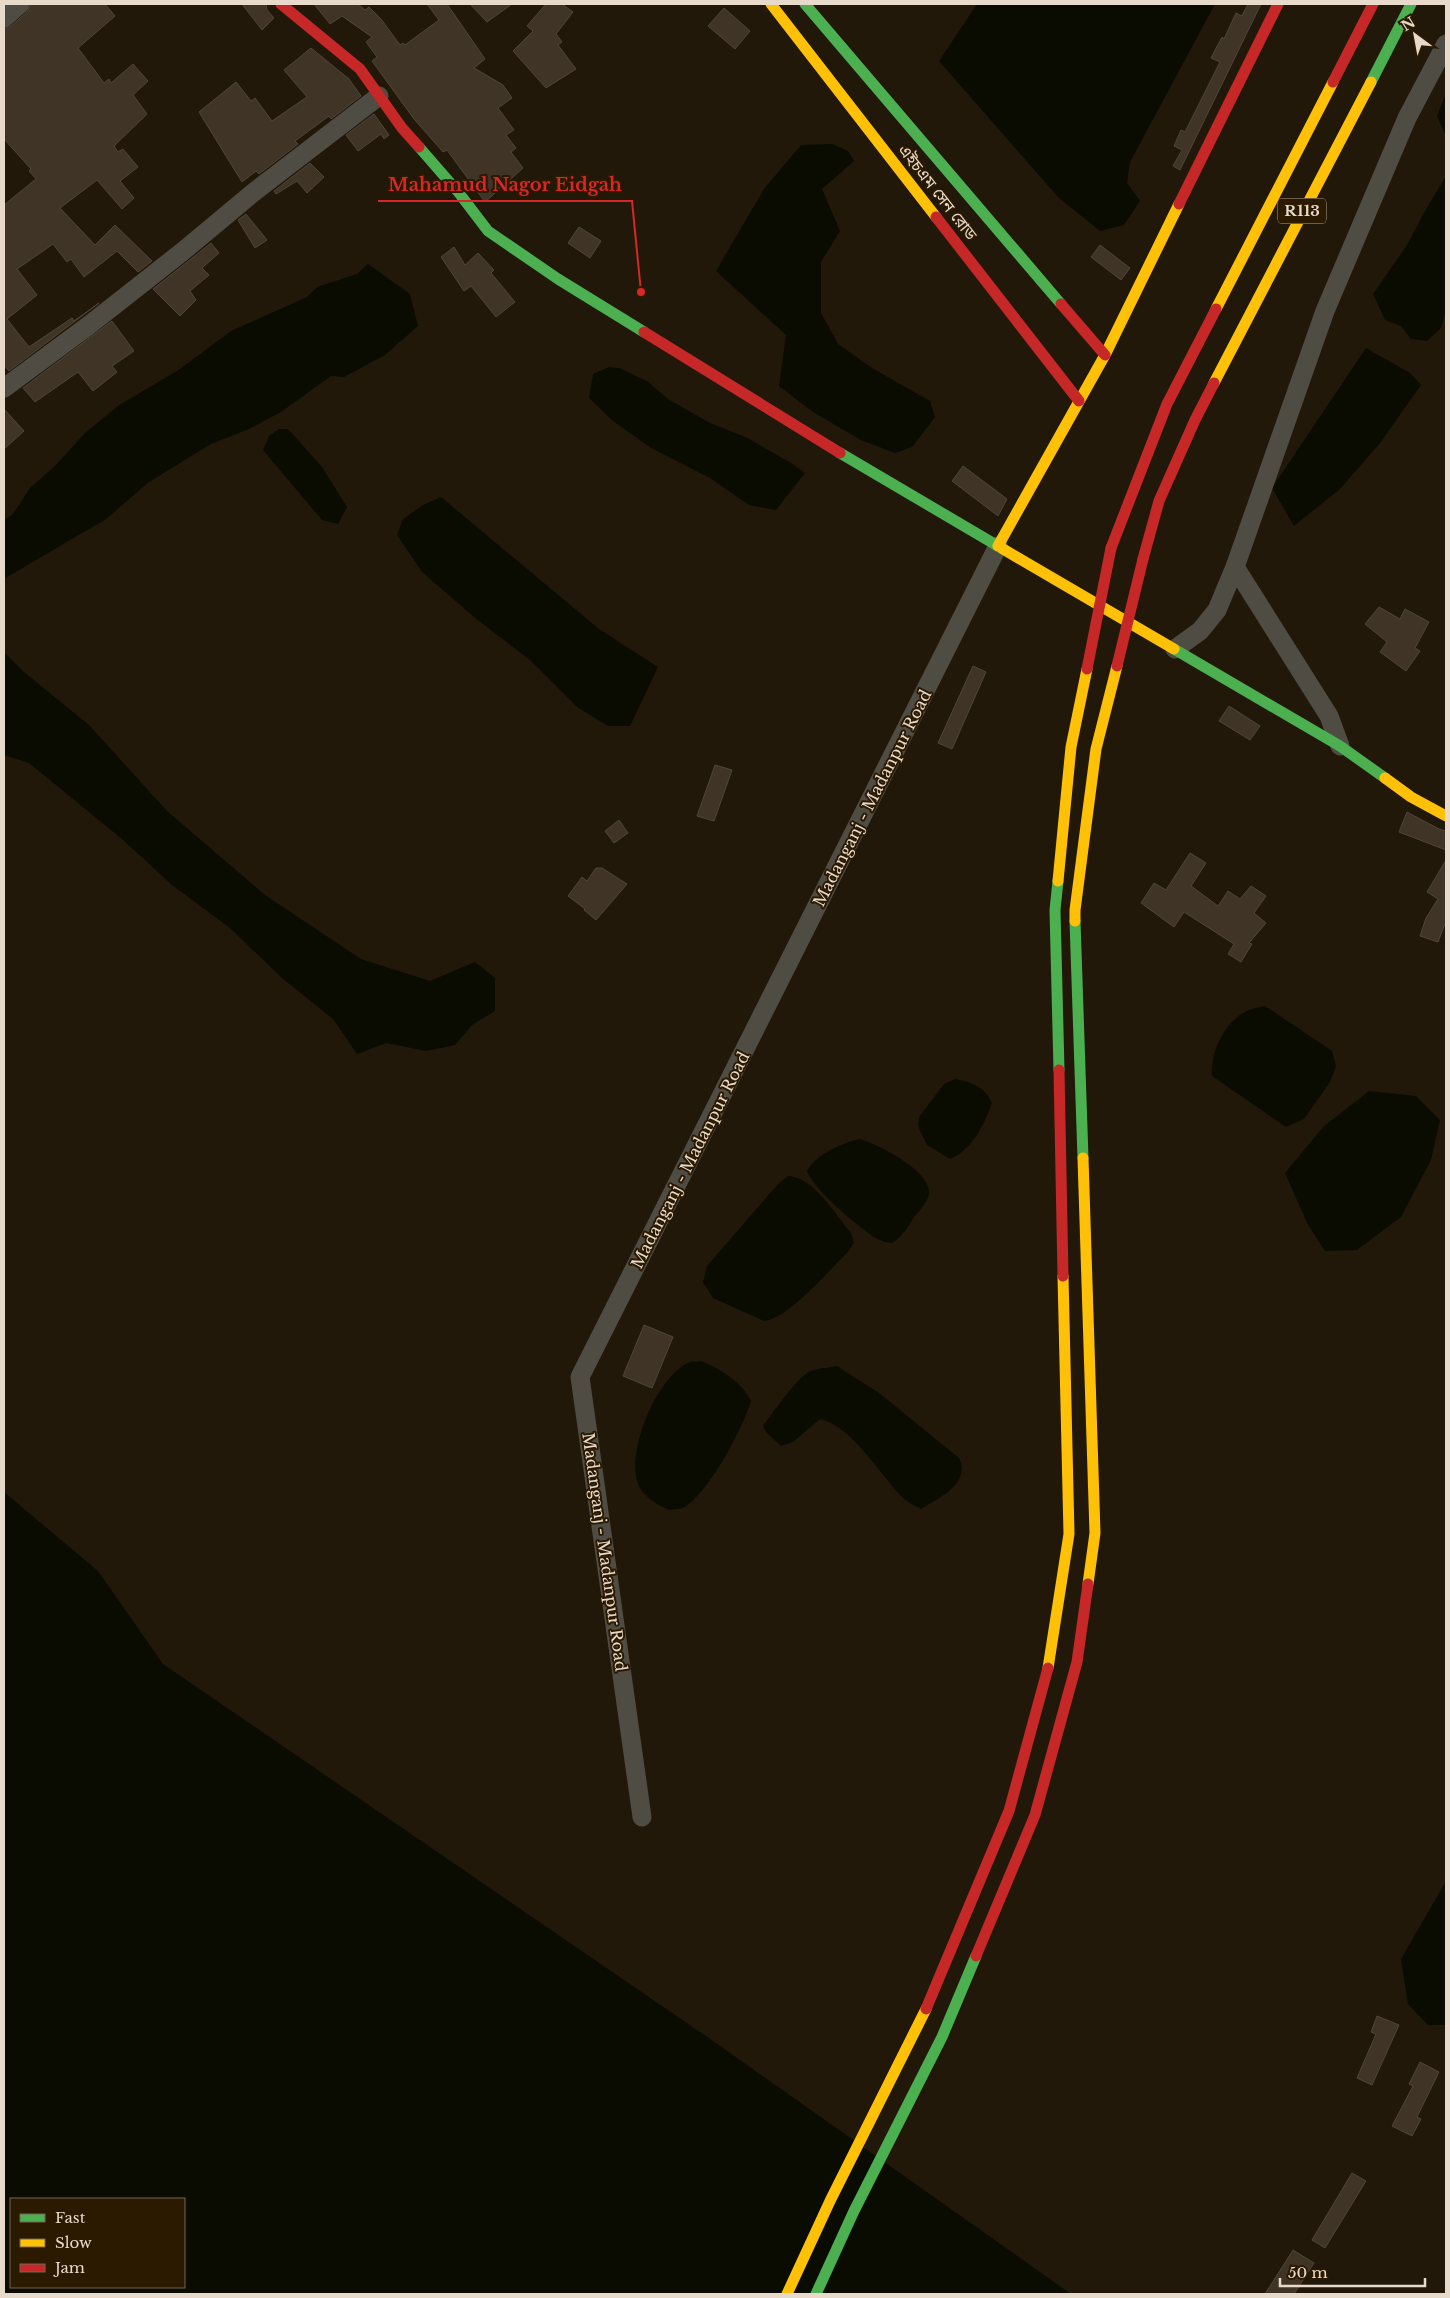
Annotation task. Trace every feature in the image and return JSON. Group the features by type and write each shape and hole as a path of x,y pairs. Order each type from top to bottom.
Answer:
{"main road":[{"path":"281,4 360,69 402,128 459,193 488,232 558,279 842,454 1340,746 1410,797 1446,816"},
{"name":"এইচএম সেন রোড","path":"771,4 1079,401"},
{"name":"এইচএম সেন রোড","path":"805,4 1105,355"},
{"path":"998,546 1105,355 1278,4"},
{"name":"R113","path":"787,2294 830,2201 917,2029 1005,1820 1050,1661 1069,1534 1055,910 1071,747 1110,548 1167,404 1373,4"},
{"name":"R113","path":"816,2294 854,2211 942,2037 1031,1824 1077,1662 1095,1533 1075,910 1096,749 1143,559 1159,501 1195,420 1411,4"}],"street":[{"path":"4,18 20,4"},
{"path":"1175,649 1200,632 1217,610 1235,567 1325,311 1407,118 1446,44"},
{"path":"4,388 128,296 254,192 379,96"},
{"name":"Madanganj - Madanpur Road","path":"642,1817 580,1377 998,546"},
{"path":"1235,567 1329,716 1340,746"}],"shaded area":[{"path":"977,4 1215,4 1130,162 1127,183 1140,201 1124,225 1100,231 1058,197 939,61"},
{"path":"1446,93 1446,136 1437,116"},
{"path":"832,144 848,151 854,161 822,189 840,231 821,262 821,313 838,344 872,368 930,401 935,417 912,447 895,453 861,440 813,412 779,386 786,335 716,271 764,189 801,145"},
{"path":"1446,176 1446,310 1441,328 1427,341 1411,339 1401,326 1385,320 1373,294 1407,245"},
{"path":"368,264 410,294 418,326 385,355 344,377 331,376 281,412 249,429 211,444 149,482 106,519 4,579 4,520 13,514 30,488 56,465 85,433 118,406 180,369 231,331 307,297 317,287 357,274"},
{"path":"1366,348 1410,373 1421,385 1380,443 1340,489 1294,526 1272,488"},
{"path":"609,367 619,368 647,381 668,399 710,423 748,438 805,473 776,510 749,505 710,478 651,448 613,421 589,398 593,374"},
{"path":"279,429 288,429 322,467 347,507 338,524 322,520 263,450 269,436"},
{"path":"441,497 599,629 658,667 630,726 608,726 577,707 531,661 474,617 422,572 397,535 403,519 423,505"},
{"path":"4,652 24,672 89,725 167,811 265,895 361,959 430,981 475,962 495,978 495,1011 472,1025 455,1045 426,1051 386,1043 357,1054 333,1019 282,978 230,928 172,885 122,839 29,763 4,755"},
{"path":"1265,1006 1332,1051 1336,1066 1330,1082 1304,1119 1286,1127 1212,1076 1216,1047 1226,1029 1240,1015 1251,1009"},
{"path":"955,1079 982,1089 992,1103 981,1128 971,1143 965,1150 950,1159 927,1145 918,1126 919,1117 944,1084"},
{"path":"1369,1091 1416,1096 1440,1120 1431,1160 1401,1217 1357,1250 1325,1251 1308,1225 1285,1173 1323,1127"},
{"path":"860,1139 903,1160 928,1185 929,1194 925,1203 904,1232 892,1243 872,1236 851,1220 818,1188 807,1171 823,1154 845,1143"},
{"path":"788,1176 798,1178 815,1189 851,1233 854,1243 848,1252 820,1281 796,1303 784,1312 764,1321 713,1298 703,1282 707,1266 778,1184"},
{"path":"701,1361 730,1377 742,1388 751,1401 733,1443 705,1487 685,1507 670,1510 651,1500 640,1488 635,1470 636,1453 647,1416 666,1382 678,1370 690,1362"},
{"path":"837,1366 879,1393 959,1458 962,1467 961,1475 951,1489 921,1509 904,1499 855,1441 832,1424 820,1419 793,1442 781,1446 766,1432 763,1426 798,1381 809,1372"},
{"path":"4,1492 98,1571 163,1664 716,2043 1071,2294 4,2294"},
{"path":"1446,1881 1446,2025 1428,2025 1408,2004 1401,1959"}],"building":[{"path":"31,4 105,4 115,16 78,48 104,83 109,79 111,83 133,64 148,81 133,95 147,114 114,146 118,152 123,149 138,167 120,181 134,198 122,209 97,180 60,208 95,245 115,225 152,261 138,272 117,251 84,277 71,259 67,262 53,244 17,269 37,295 7,319 29,347 72,318 74,321 99,303 9,371 4,365 4,205 36,179 29,171 31,169 4,139 4,29 11,26 27,12"},
{"path":"242,4 266,4 267,10 274,18 262,30"},
{"path":"314,4 358,4 365,10 369,7 381,19 400,45 403,43 405,45 439,20 427,4 447,4 485,59 474,68 503,85 512,98 498,108 514,130 506,135 516,148 511,152 523,168 485,202 447,150 443,152 414,119 372,61 377,57 366,42 372,37 342,16 330,24"},
{"path":"470,4 512,4 487,22"},
{"path":"546,4 562,4 573,12 556,34 562,42 558,45 576,69 546,88 513,51 533,31 527,26"},
{"path":"1248,4 1261,4 1180,170 1173,166 1182,150 1174,146 1181,130 1185,132 1220,62 1211,58 1222,37 1224,39 1236,13 1242,16"},
{"path":"724,8 750,31 735,49 708,26"},
{"path":"311,48 349,79 361,96 331,119 329,116 295,141 298,144 259,174 256,171 242,182 199,112 236,82 251,101 255,98 272,121 307,97 284,70"},
{"path":"374,114 389,135 384,139 381,134 358,151 346,135"},
{"path":"310,163 324,177 307,193 297,181 276,194 274,191"},
{"path":"246,214 267,240 255,248 238,220"},
{"path":"579,227 601,241 590,258 568,243"},
{"path":"211,243 219,253 202,268 209,275 190,291 196,300 180,316 153,289"},
{"path":"1100,245 1130,268 1121,280 1091,257"},
{"path":"454,247 465,265 478,253 494,270 491,273 515,302 496,317 471,286 464,291 441,257"},
{"path":"112,321 134,351 112,366 117,372 93,391 78,372 35,402 23,388"},
{"path":"4,409 24,431 4,449"},
{"path":"963,466 1007,499 998,516 952,481"},
{"path":"1379,607 1400,619 1405,609 1429,622 1415,648 1420,651 1406,671 1380,652 1387,642 1365,624"},
{"path":"973,666 986,672 952,749 938,743"},
{"path":"1229,706 1260,726 1250,740 1219,721"},
{"path":"715,765 732,770 714,821 697,816"},
{"path":"1407,812 1446,831 1446,850 1399,832"},
{"path":"619,820 628,833 614,843 605,831"},
{"path":"1190,853 1206,863 1191,886 1218,906 1228,891 1240,899 1251,886 1266,896 1254,913 1266,923 1249,943 1252,944 1241,962 1228,954 1234,944 1184,912 1174,927 1141,903 1154,883 1166,890"},
{"path":"1446,860 1446,921 1438,942 1420,936 1426,918 1438,899 1427,892"},
{"path":"596,868 602,868 627,884 596,920 568,896 582,877 587,881"},
{"path":"644,1325 673,1337 652,1388 623,1376"},
{"path":"1377,2016 1399,2025 1372,2085 1357,2078 1376,2034 1371,2032"},
{"path":"1420,2062 1439,2072 1417,2117 1421,2119 1412,2136 1392,2126 1413,2086 1409,2084"},
{"path":"1352,2173 1366,2181 1325,2248 1312,2240"},
{"path":"1293,2250 1314,2263 1294,2294 1265,2294"}],"traffic: fast":[{"path":"805,4 1061,304"},
{"path":"1371,82 1411,4"},
{"path":"419,147 459,193 488,231 558,279 644,332"},
{"path":"840,453 1003,549"},
{"path":"1174,649 1340,746 1385,778"},
{"path":"1058,881 1055,910 1059,1070"},
{"path":"1075,921 1083,1158"},
{"path":"816,2294 854,2211 942,2037 976,1956"}],"traffic: slow":[{"path":"771,4 936,217"},
{"path":"1216,309 1333,82"},
{"path":"1214,383 1371,82"},
{"path":"998,546 1105,355 1179,204"},
{"path":"1003,549 1174,649"},
{"path":"1075,921 1096,749 1117,666"},
{"path":"1058,881 1071,747 1087,669"},
{"path":"1385,778 1411,797 1446,816"},
{"path":"1083,1158 1095,1533 1088,1584"},
{"path":"1048,1668 1069,1534 1063,1276"},
{"path":"787,2294 830,2201 926,2009"}],"traffic: jam":[{"path":"281,4 360,69 402,128 419,147"},
{"path":"1179,204 1278,4"},
{"path":"1333,82 1373,4"},
{"path":"936,217 1079,401"},
{"path":"1061,304 1105,355"},
{"path":"1111,548 1167,404 1216,309"},
{"path":"644,332 840,453"},
{"path":"1143,559 1159,501 1195,420 1214,383"},
{"path":"1087,669 1111,548"},
{"path":"1117,666 1143,559"},
{"path":"1059,1070 1063,1276"},
{"path":"976,1956 1035,1815 1077,1662 1088,1584"},
{"path":"926,2009 1009,1811 1048,1668"}],"place":[{"name":"Mahamud Nagor Eidgah","path":"641,292"}]}
